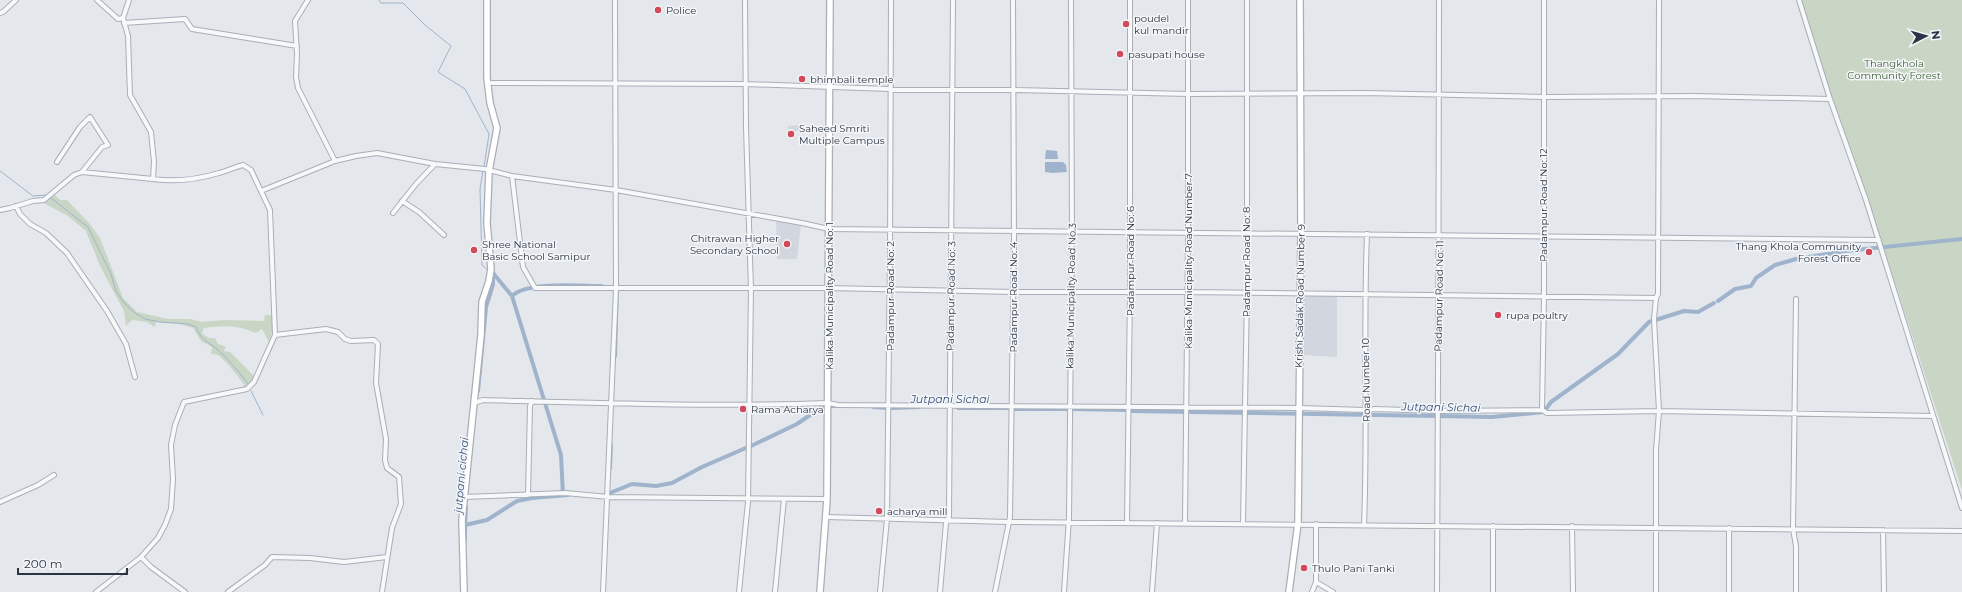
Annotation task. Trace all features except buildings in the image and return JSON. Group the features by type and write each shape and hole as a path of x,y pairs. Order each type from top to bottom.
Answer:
{"street":[{"path":"0,13 16,0"},
{"path":"97,0 118,19 122,18"},
{"path":"129,0 122,18 128,36 130,95 151,132 154,162 153,179"},
{"path":"308,0 295,21 297,46 296,77 298,88 335,161"},
{"path":"464,592 462,520 474,403 482,302 489,281 491,269 487,223 489,171 497,128 490,103 488,83 486,51 487,0"},
{"path":"603,592 610,404 617,288 616,0"},
{"path":"740,592 748,498 751,289 745,0"},
{"name":"Kalika Municipality Road No: 1","path":"820,592 827,499 830,0"},
{"name":"Padampur Road No: 2","path":"880,592 887,519 890,291 891,0"},
{"name":"Padampur Road No: 3","path":"940,592 948,520 950,444 952,290 952,0"},
{"name":"Padampur Road No: 4","path":"995,592 1009,522 1013,292 1013,0"},
{"name":"kalika Municipality Road No.3","path":"1064,592 1069,522 1072,232 1070,91 1071,0"},
{"name":"Padampur Road No: 6","path":"1127,523 1130,292 1130,0"},
{"name":"Kalika Municipality Road Number 7","path":"1185,523 1188,292 1188,0"},
{"name":"Padampur Road No: 8","path":"1243,523 1246,292 1247,0"},
{"name":"Krishi Sadak Road Number 9","path":"1288,592 1298,523 1301,294 1300,0"},
{"name":"Padampur Road No: 11","path":"1437,592 1440,296 1440,0"},
{"name":"Padampur Road No: 12","path":"1542,410 1544,297 1544,0"},
{"path":"1656,592 1656,450 1659,412 1654,319 1659,237 1659,0"},
{"path":"1799,0 1830,99 1879,240 1962,508"},
{"path":"124,23 185,19 192,29 297,46"},
{"path":"488,83 746,84 891,89 1189,94 1247,93 1830,99"},
{"path":"57,162 80,127 90,117 108,145 102,147 81,172"},
{"path":"261,191 335,161 377,153 435,164 482,168 512,176 616,190 829,229 1188,234 1367,234 1879,240"},
{"path":"393,213 435,164"},
{"path":"0,210 33,201 44,200 74,175 81,172 88,171 167,181 220,173 243,166 251,170 270,210 275,335 254,382 247,389 184,402 181,405 171,445 173,479 171,509 158,538 141,557 96,592"},
{"path":"512,176 523,267 535,288 828,288 890,291 1246,292 1366,295 1656,298"},
{"path":"402,201 419,212 444,236"},
{"path":"16,206 20,214 30,224 46,233 67,253 107,311 126,344 135,377"},
{"name":"Road Number 10","path":"1364,525 1367,234"},
{"path":"1796,299 1794,529 1796,546 1796,592"},
{"path":"275,335 326,329 338,332 344,339 351,341 374,340 378,344 376,383 386,439 385,460 387,468 399,477 401,504 392,528 387,557 387,569 382,592"},
{"path":"474,403 483,400 548,400 610,404 749,405 828,403 838,405 1300,408 1438,411 1542,410 1548,413 1659,412 1933,416"},
{"path":"528,495 530,406 532,401"},
{"path":"0,502 38,485 54,475"},
{"path":"464,497 553,494 607,497 657,496 827,499"},
{"path":"775,592 784,499"},
{"path":"826,517 1009,522 1298,523 1437,527 1572,526 1962,531"},
{"path":"1152,592 1157,522"},
{"path":"1312,592 1316,582 1316,524"},
{"path":"1493,526 1493,592"},
{"path":"1572,526 1573,592"},
{"path":"1729,528 1729,592"},
{"path":"1883,530 1884,592"},
{"path":"141,557 151,567 185,592"},
{"path":"228,592 265,565 272,557 310,558 344,562 387,557"},
{"path":"1316,582 1333,592"}],"shaded area":[{"name":"Saheed Smriti Multiple Campus","path":"802,125 803,131 794,131 794,138 788,138 788,126"},
{"name":"Chitrawan Higher Secondary School","path":"776,220 801,224 797,259 777,259"},
{"path":"1337,294 1337,357 1303,355 1302,296"}],"green space":[{"name":"Thangkhola Community Forest","path":"1800,0 1962,0 1962,490 1880,236 1832,101"},
{"path":"55,195 60,200 67,200 89,223 100,238 123,298 137,312 168,319 191,319 201,322 225,320 264,321 265,315 272,315 273,328 269,342 262,329 256,333 237,327 218,326 204,328 202,333 205,336 215,338 218,344 226,347 224,351 230,352 255,377 251,383 240,389 244,385 240,379 220,356 211,354 212,347 201,341 193,328 180,324 156,322 155,327 147,322 132,320 126,326 124,311 101,268 86,231 68,216 42,202"}],"water":[{"path":"1046,150 1057,151 1058,159 1045,159"},
{"path":"1045,162 1063,162 1066,165 1067,172 1045,172"}],"waterway":[{"path":"379,0 381,3 403,3 425,25 451,46 438,72 465,89 489,134 484,167"},
{"path":"483,170 480,189 482,265 488,270"},
{"path":"0,171 33,196 47,195"},
{"path":"51,198 88,227 111,274 116,291 125,304 145,319 160,322 188,324 196,327 202,338 217,349 248,384"},
{"name":"Jutpani Sichai","path":"1718,301 1735,289 1751,286 1756,278 1775,265 1796,259 1846,251 1962,239"},
{"path":"493,273 512,296 519,291 541,286 602,286"},
{"name":"jutpani cichai","path":"478,391 486,307 493,285 493,273"},
{"path":"615,356 617,286"},
{"path":"512,296 561,455 563,495"},
{"name":"Jutpani Sichai","path":"1130,411 1492,417 1544,412 1551,402 1618,354 1649,322 1684,311 1698,312 1714,303"},
{"path":"251,391 263,415"},
{"name":"Jutpani Sichai","path":"751,446 797,424 823,406 838,406"},
{"name":"Jutpani Sichai","path":"873,407 886,408"},
{"name":"Jutpani Sichai","path":"892,408 919,407"},
{"name":"Jutpani Sichai","path":"958,408 1007,408"},
{"name":"Jutpani Sichai","path":"1013,409 1068,409"},
{"name":"Jutpani Sichai","path":"1072,409 1125,410"},
{"path":"610,468 611,445"},
{"name":"jutpani cichai","path":"605,495 632,484 656,486 672,483 702,467 748,447"},
{"name":"jutpani cichai","path":"466,507 465,525 487,520 517,501 532,498 568,495"},
{"path":"465,525 465,540"}],"place":[{"name":"Police","path":"658,10"},
{"name":"poudel kul mandir","path":"1126,24"},
{"name":"pasupati house","path":"1120,54"},
{"name":"bhimbali temple","path":"802,79"},
{"name":"Saheed Smriti Multiple Campus","path":"791,134"},
{"name":"Chitrawan Higher Secondary School","path":"787,244"},
{"name":"Shree National Basic School Samipur","path":"474,250"},
{"name":"Thang Khola Community Forest Office","path":"1869,252"},
{"name":"rupa poultry","path":"1498,315"},
{"name":"Rama Acharya","path":"743,409"},
{"name":"acharya mill","path":"879,511"},
{"name":"Thulo Pani Tanki","path":"1304,568"}]}
